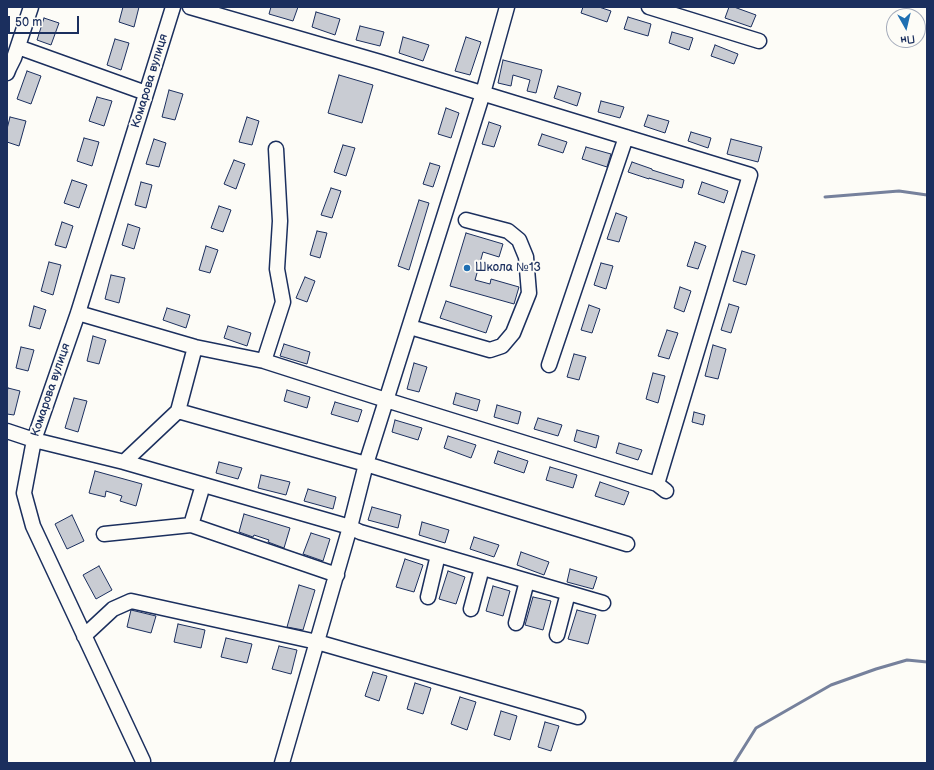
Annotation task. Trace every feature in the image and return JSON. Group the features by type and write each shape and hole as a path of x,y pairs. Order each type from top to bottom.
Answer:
{"street":[{"path":"7,73 18,47 31,7"},
{"name":"Комарова вулиця","path":"145,762 33,526 24,493 34,440 78,313 173,7"},
{"path":"78,313 195,347 264,361 662,488 750,175 483,93 190,7"},
{"path":"282,763 337,575 366,464 483,93 508,7"},
{"path":"649,7 666,10 759,42"},
{"path":"18,47 146,93"},
{"path":"549,365 626,137"},
{"path":"264,361 283,302 277,269 280,221 276,149"},
{"path":"410,327 490,350 502,346 513,333 528,293 526,257 519,240 508,231 466,220"},
{"path":"124,462 178,411 195,347"},
{"path":"178,411 366,464 627,544"},
{"path":"7,431 34,440 124,462 350,527 360,532 603,603"},
{"path":"191,525 203,485"},
{"path":"104,534 191,525 337,575"},
{"path":"428,597 438,555"},
{"path":"471,609 482,568"},
{"path":"516,623 527,581"},
{"path":"557,635 568,593"},
{"path":"84,636 113,609 130,600 317,642 578,717"}],"building":[{"path":"123,7 139,7 134,27 119,22"},
{"path":"271,7 298,7 293,21 269,14"},
{"path":"583,7 599,7 611,11 607,22 581,13"},
{"path":"729,7 734,7 756,15 751,27 725,18"},
{"path":"316,12 340,19 335,35 312,27"},
{"path":"628,17 651,24 648,36 624,29"},
{"path":"44,18 59,23 51,45 37,40"},
{"path":"360,26 384,32 380,46 356,40"},
{"path":"672,32 693,38 689,50 669,43"},
{"path":"403,37 429,45 423,61 399,53"},
{"path":"466,37 481,42 470,75 455,71"},
{"path":"115,39 129,43 121,70 107,65"},
{"path":"715,45 738,54 734,64 711,56"},
{"path":"503,60 542,70 536,93 527,91 530,80 513,75 511,86 498,83"},
{"path":"27,71 41,76 31,104 17,99"},
{"path":"339,75 373,85 362,123 328,113"},
{"path":"558,86 581,93 577,106 554,98"},
{"path":"169,90 183,94 175,120 162,117"},
{"path":"97,97 112,101 104,126 89,121"},
{"path":"601,101 624,107 620,118 598,112"},
{"path":"446,108 459,113 451,138 438,134"},
{"path":"648,115 669,121 665,133 644,126"},
{"path":"10,117 26,121 19,146 7,142 7,129"},
{"path":"247,117 259,121 252,145 239,142"},
{"path":"489,122 501,126 494,147 482,144"},
{"path":"691,132 711,138 708,148 688,141"},
{"path":"542,134 567,142 563,153 538,145"},
{"path":"84,138 99,142 92,166 77,161"},
{"path":"154,139 166,143 159,167 146,164"},
{"path":"731,139 762,147 758,162 727,154"},
{"path":"343,145 355,148 346,176 334,172"},
{"path":"586,147 611,154 607,167 582,159"},
{"path":"234,160 245,164 236,189 224,184"},
{"path":"632,162 684,180 682,188 628,172"},
{"path":"430,163 440,166 433,187 423,184"},
{"path":"72,180 87,185 79,208 64,203"},
{"path":"141,182 152,185 146,208 135,205"},
{"path":"702,182 728,191 724,203 698,194"},
{"path":"331,188 341,191 332,218 321,215"},
{"path":"419,200 429,203 409,270 398,266"},
{"path":"219,206 231,210 223,232 211,228"},
{"path":"616,213 627,217 619,242 607,239"},
{"path":"62,222 73,226 66,248 55,245"},
{"path":"128,224 140,228 134,249 122,245"},
{"path":"317,231 327,233 320,258 310,255"},
{"name":"Школа №13","path":"466,233 503,244 499,257 483,252 475,280 490,284 491,279 519,287 514,304 450,286"},
{"path":"695,242 706,246 698,269 687,266"},
{"path":"206,246 218,250 210,273 199,270"},
{"path":"742,251 755,255 746,285 733,281"},
{"path":"49,262 61,265 53,295 41,291"},
{"path":"601,263 613,266 606,289 594,285"},
{"path":"111,275 125,278 119,303 105,299"},
{"path":"305,277 315,281 307,302 296,298"},
{"path":"680,287 691,291 684,312 674,308"},
{"path":"446,301 492,316 486,333 440,318"},
{"path":"729,304 739,307 731,333 721,330"},
{"path":"589,305 600,309 592,333 581,330"},
{"path":"34,306 46,310 40,329 29,326"},
{"path":"167,308 190,315 186,328 163,320"},
{"path":"228,326 251,333 247,346 224,338"},
{"path":"667,330 678,333 669,359 658,356"},
{"path":"93,336 106,340 99,364 87,361"},
{"path":"284,344 310,352 307,364 280,356"},
{"path":"713,345 726,349 718,379 705,376"},
{"path":"21,347 34,350 28,371 16,368"},
{"path":"574,354 586,357 579,380 567,377"},
{"path":"414,363 427,367 419,392 407,389"},
{"path":"653,373 665,376 658,403 646,399"},
{"path":"8,388 20,391 14,415 7,414"},
{"path":"287,390 310,397 307,408 284,401"},
{"path":"456,393 480,400 477,411 453,404"},
{"path":"74,398 87,401 78,432 65,428"},
{"path":"335,402 362,410 358,422 331,414"},
{"path":"497,405 521,412 518,424 494,417"},
{"path":"694,412 705,415 703,425 692,422"},
{"path":"538,418 562,425 558,436 534,429"},
{"path":"395,420 422,428 418,440 392,432"},
{"path":"577,430 599,436 596,448 574,441"},
{"path":"448,436 476,445 471,458 444,448"},
{"path":"619,443 642,450 638,460 616,453"},
{"path":"498,451 528,461 524,473 494,463"},
{"path":"219,462 242,468 238,479 216,473"},
{"path":"550,467 577,475 573,488 546,480"},
{"path":"95,471 142,484 136,506 120,501 122,496 106,491 105,497 89,493"},
{"path":"261,475 290,482 286,495 258,488"},
{"path":"600,482 629,492 624,505 595,496"},
{"path":"308,489 336,497 333,509 304,501"},
{"path":"372,507 401,515 398,528 368,520"},
{"path":"244,514 290,528 284,548 268,542 269,540 254,535 253,537 239,532"},
{"path":"72,515 84,541 67,549 55,524"},
{"path":"422,522 449,530 445,543 419,535"},
{"path":"311,533 330,539 323,561 303,554"},
{"path":"474,537 499,545 494,557 470,549"},
{"path":"521,552 549,562 544,575 517,565"},
{"path":"405,559 423,565 414,592 396,587"},
{"path":"99,566 112,590 96,599 83,575"},
{"path":"570,569 597,577 593,589 567,582"},
{"path":"448,571 465,577 456,604 439,599"},
{"path":"299,585 315,590 303,630 287,627"},
{"path":"493,586 510,591 503,616 486,611"},
{"path":"533,597 551,601 543,630 525,625"},
{"path":"131,610 156,616 151,633 127,627"},
{"path":"577,610 596,615 588,644 568,639"},
{"path":"178,624 205,630 201,648 174,642"},
{"path":"226,638 252,644 247,663 221,657"},
{"path":"279,646 297,650 291,674 272,669"},
{"path":"373,672 387,676 379,701 365,696"},
{"path":"415,683 431,688 423,714 407,709"},
{"path":"460,697 476,702 467,730 451,724"},
{"path":"501,711 517,716 510,740 494,735"},
{"path":"545,722 559,726 551,751 538,747"}],"waterway":[{"path":"825,197 899,191 927,195"},
{"path":"734,763 756,728 831,685 907,660 927,662"}],"place":[{"name":"Школа №13","path":"467,268"}]}
